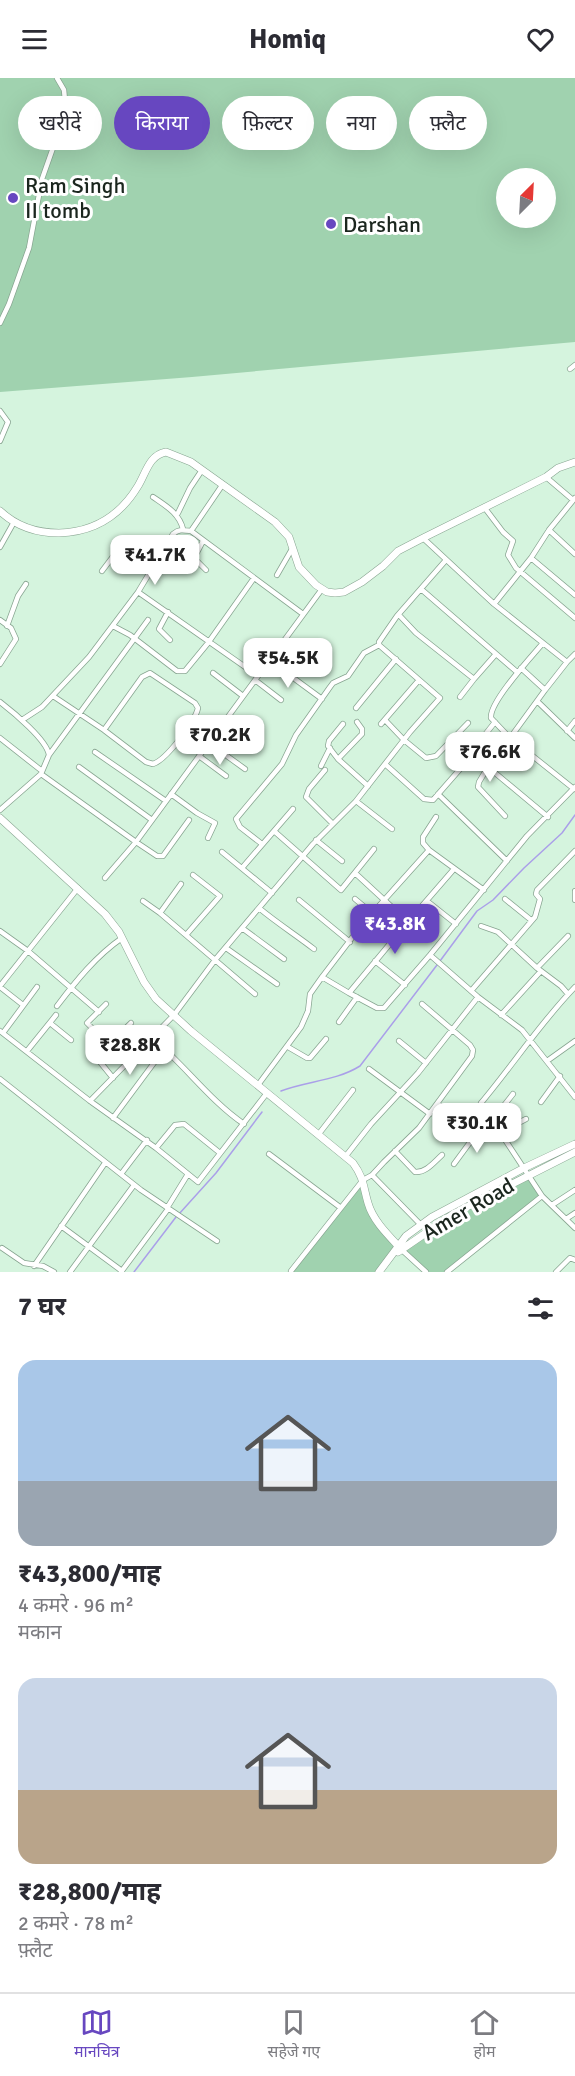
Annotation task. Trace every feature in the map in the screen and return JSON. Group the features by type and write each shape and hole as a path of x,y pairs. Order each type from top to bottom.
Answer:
{"street":[{"path":"0,323 29,248 42,179 66,111 63,90 57,78"},
{"path":"0,411 8,423 0,441"},
{"path":"0,511 14,522 51,533 78,531 105,522 130,498 153,458 166,452 202,470 284,530 298,567 322,589 335,593 344,592 383,566 398,551 546,477 558,468 575,462"},
{"path":"178,513 202,470"},
{"path":"494,604 574,499 546,477"},
{"path":"191,531 223,484"},
{"path":"153,497 172,511 181,522 183,529"},
{"path":"484,507 513,541 508,557 520,572 575,618"},
{"path":"0,547 14,522"},
{"path":"22,720 42,707 89,657 138,592 173,534 183,529 191,531 303,614"},
{"path":"549,530 575,554"},
{"path":"102,571 128,538 160,556"},
{"path":"423,538 494,604 567,662"},
{"path":"203,541 194,558 206,570"},
{"path":"277,575 292,548"},
{"path":"531,558 575,595"},
{"path":"380,645 380,640 399,615 446,560"},
{"path":"113,626 177,671 181,671 188,668 209,642 254,578"},
{"path":"8,626 18,596 26,584"},
{"path":"105,878 136,842 322,589"},
{"path":"421,589 496,654 545,690"},
{"path":"138,592 209,642 281,700"},
{"path":"168,612 159,629 170,640"},
{"path":"399,615 416,633 474,680"},
{"path":"0,620 8,626 16,639 0,664"},
{"path":"0,810 41,772 49,755 81,715 148,620"},
{"path":"322,977 377,1008 384,1008 527,836 574,788 510,738 491,718 492,710 519,670 543,643"},
{"path":"90,1101 174,1015 215,960 303,855 356,801 440,698 380,645"},
{"path":"262,844 240,827 236,819 282,764 296,735 333,683 348,676 364,652 380,645"},
{"path":"460,697 496,654"},
{"path":"505,816 478,787 479,782 545,690 575,654"},
{"path":"356,708 396,659"},
{"path":"269,660 322,699"},
{"path":"213,673 243,696"},
{"path":"53,696 153,764 164,758 195,717 198,708 195,703 154,674 146,674 104,730"},
{"path":"381,724 419,680"},
{"path":"537,701 575,738"},
{"path":"0,702 22,720 47,746 49,755"},
{"path":"386,720 404,740 426,758 436,756 468,723"},
{"path":"567,731 575,721"},
{"path":"338,759 362,734 362,729 357,722"},
{"path":"385,764 424,799 433,800 475,752 495,722"},
{"path":"333,824 306,797 323,768 330,748 329,741 343,724"},
{"path":"0,738 41,772 157,856 164,856 189,820"},
{"path":"209,743 245,769"},
{"path":"330,748 338,759 368,786"},
{"path":"95,752 166,801"},
{"path":"475,752 488,767 548,817"},
{"path":"199,756 226,776"},
{"path":"79,766 152,820"},
{"path":"171,794 215,823 208,838"},
{"path":"438,794 507,861"},
{"path":"356,801 392,829"},
{"path":"242,868 293,809"},
{"path":"436,817 422,840 429,850 484,890"},
{"path":"0,818 105,914 122,938 144,982 156,999 345,1157 361,1173 368,1204 374,1216 399,1249 426,1272"},
{"path":"274,831 341,890 375,849"},
{"path":"316,840 342,861"},
{"path":"258,1086 306,1020 310,994 322,977 361,926 429,850"},
{"path":"471,991 531,920 540,904 540,899 536,894 537,890 575,851"},
{"path":"222,852 272,893"},
{"path":"349,993 454,869"},
{"path":"355,873 408,922"},
{"path":"186,935 220,896 193,875"},
{"path":"160,913 181,884"},
{"path":"23,1005 0,987 78,888"},
{"path":"575,891 575,900"},
{"path":"356,899 373,914"},
{"path":"505,899 531,920"},
{"path":"299,900 350,942"},
{"path":"143,901 255,994"},
{"path":"427,901 456,924"},
{"path":"259,908 314,950"},
{"path":"481,926 498,932 568,994"},
{"path":"242,928 284,959"},
{"path":"0,931 28,951 99,1012"},
{"path":"501,1015 568,936"},
{"path":"57,1006 93,962 107,948 122,938"},
{"path":"226,948 277,984"},
{"path":"430,955 478,997 522,1030 575,1097"},
{"path":"375,961 405,985"},
{"path":"37,987 1,1032 90,1101 147,1140 198,1182 268,1094"},
{"path":"481,1103 552,1011 575,987"},
{"path":"339,1022 357,997"},
{"path":"345,1157 371,1124 426,1063 478,997"},
{"path":"106,1004 87,1023 109,1045"},
{"path":"291,1271 363,1180 372,1175 419,1128 465,1068 473,1050 470,1045 422,1004"},
{"path":"27,1051 56,1015"},
{"path":"50,1023 71,1040"},
{"path":"113,1078 96,1058 131,1023"},
{"path":"152,1038 180,1062 210,1097 244,1124"},
{"path":"288,1047 310,1058 326,1039"},
{"path":"399,1041 426,1063"},
{"path":"547,1061 575,1041"},
{"path":"113,1118 165,1048"},
{"path":"369,1069 430,1114"},
{"path":"541,1102 560,1076"},
{"path":"0,1079 134,1185 217,1241"},
{"path":"318,1135 353,1090"},
{"path":"490,1127 513,1094"},
{"path":"438,1104 472,1132 490,1127 501,1132 542,1196 575,1227"},
{"path":"501,1132 526,1119"},
{"path":"156,1148 179,1123 184,1124 220,1153"},
{"path":"454,1164 479,1130"},
{"path":"121,1174 147,1140"},
{"name":"Amer Road","path":"379,1272 399,1249 406,1236 420,1225 524,1168 575,1144"},
{"path":"395,1151 418,1173 423,1172 442,1155"},
{"name":"Amer Road","path":"399,1249 455,1213 575,1152"},
{"path":"269,1154 341,1208"},
{"path":"34,1266 105,1163"},
{"path":"61,1226 121,1271 169,1210 188,1174"},
{"path":"372,1175 420,1225"},
{"path":"70,1272 134,1185"},
{"path":"552,1205 575,1190"},
{"path":"449,1271 542,1196"},
{"path":"566,1219 575,1214"},
{"path":"1,1249 24,1263 43,1266 54,1272"},
{"path":"556,1272 570,1258 575,1260"}],"green space":[{"path":"0,78 575,78 575,342 0,392"},
{"path":"528,1177 540,1195 445,1272 428,1272 406,1251 406,1248 455,1215"},
{"path":"362,1185 387,1239 396,1249 376,1272 292,1272"}],"waterway":[{"path":"440,961 477,911 493,900 562,833 575,815"},
{"path":"281,1091 341,1075 360,1066 437,965"},
{"path":"179,1214 216,1173 262,1112"},
{"path":"134,1272 176,1217"}],"place":[{"name":"Ram Singh II tomb","path":"13,198"},
{"name":"Darshan","path":"331,224"}]}
